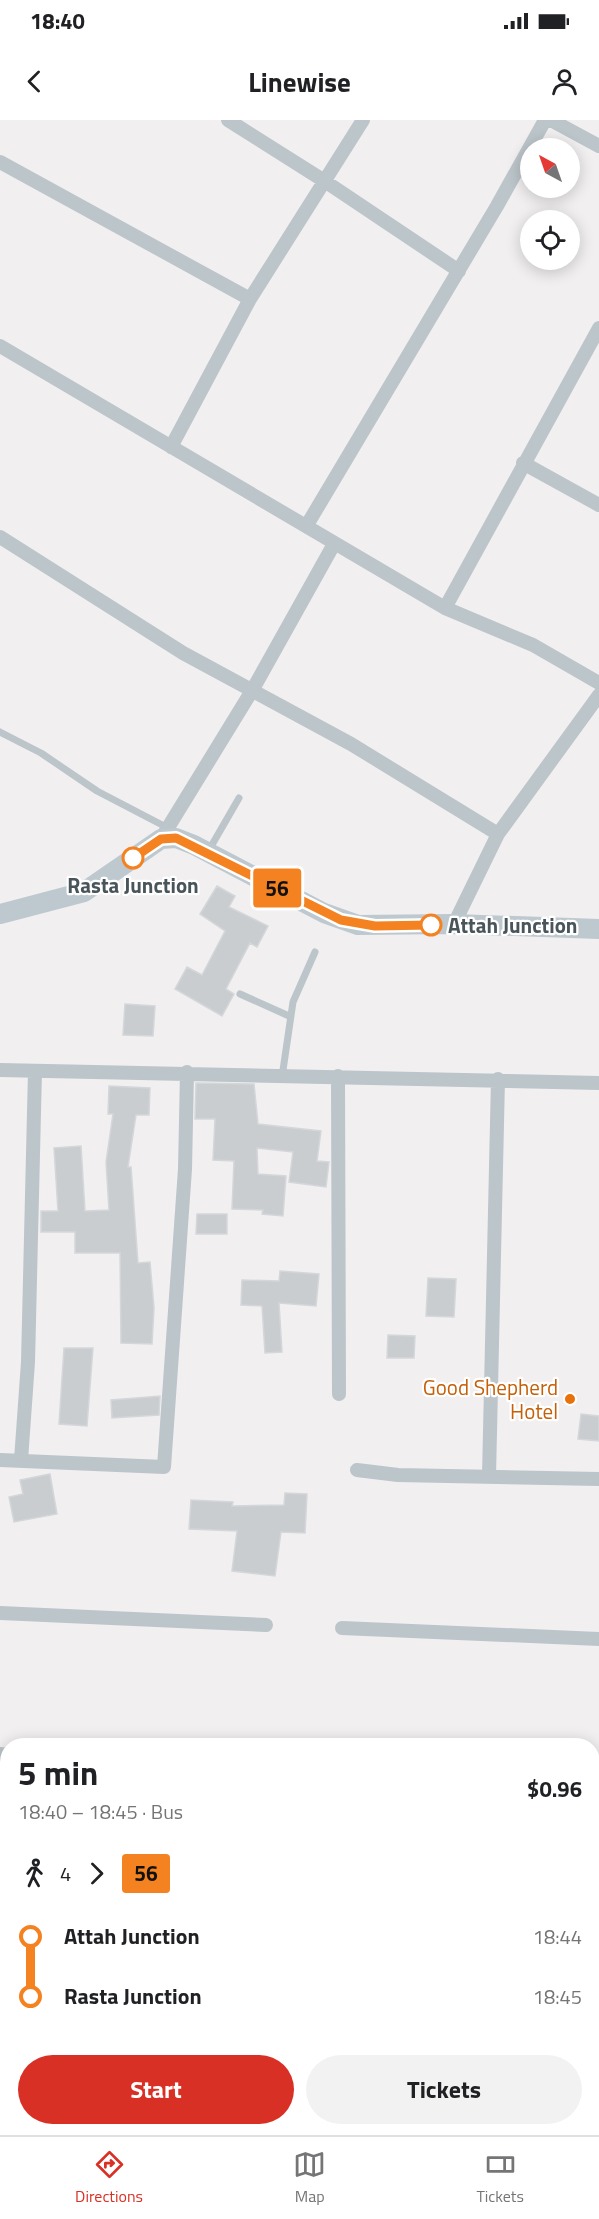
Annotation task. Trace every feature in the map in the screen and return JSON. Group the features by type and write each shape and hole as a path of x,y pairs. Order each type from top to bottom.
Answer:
{"street":[{"path":"228,120 327,182 459,271"},
{"path":"171,447 250,299 327,182 363,120"},
{"path":"307,525 459,271 545,120"},
{"path":"551,120 599,146"},
{"path":"0,162 250,299"},
{"path":"445,608 599,328"},
{"path":"0,346 445,608 533,645 599,683"},
{"path":"523,463 599,505"},
{"path":"0,537 183,653 351,744 498,834"},
{"path":"0,914 84,892 165,833 253,689 334,544"},
{"path":"454,924 498,834 599,695"},
{"path":"165,833 208,852 324,913 358,925 454,924 599,928"},
{"path":"0,1070 187,1072 282,1077 498,1079 599,1083"},
{"path":"21,1460 28,1351 35,1071"},
{"path":"0,1460 164,1467 184,1181 187,1072"},
{"path":"338,1076 339,1394"},
{"path":"489,1476 498,1079"},
{"path":"357,1470 398,1474 599,1479"},
{"path":"0,1613 266,1625"},
{"path":"342,1628 599,1639"}],"lane":[{"path":"0,732 40,753 165,833"},
{"path":"208,852 239,798"},
{"path":"282,1077 289,1016 315,952"},
{"path":"240,994 289,1016"}],"building":[{"path":"217,886 235,896 229,907 268,926 257,947 250,943 226,989 234,994 222,1016 175,989 187,967 202,975 225,931 200,914"},
{"path":"125,1004 155,1006 153,1036 123,1035"},
{"path":"196,1083 254,1084 258,1124 321,1131 317,1161 329,1162 326,1187 289,1182 293,1152 257,1148 258,1174 286,1176 283,1216 262,1214 263,1210 232,1209 234,1161 213,1160 215,1119 195,1119"},
{"path":"109,1086 150,1088 149,1115 136,1115 128,1167 131,1167 138,1263 150,1262 154,1308 152,1344 121,1343 120,1253 75,1253 75,1232 41,1232 41,1211 58,1211 54,1148 81,1146 85,1211 109,1210 106,1162 113,1114 108,1114"},
{"path":"197,1214 227,1214 227,1234 196,1234"},
{"path":"280,1271 319,1274 316,1306 279,1303 282,1352 265,1353 262,1306 241,1305 242,1280 279,1281"},
{"path":"428,1278 456,1279 454,1317 426,1316"},
{"path":"388,1335 415,1336 414,1358 387,1358"},
{"path":"64,1348 93,1348 87,1426 59,1424"},
{"path":"160,1396 159,1415 112,1418 111,1400"},
{"path":"581,1414 599,1416 599,1441 578,1439"},
{"path":"50,1474 57,1514 14,1522 9,1497 23,1494 20,1480"},
{"path":"285,1493 307,1494 305,1533 281,1532 275,1576 232,1571 237,1531 189,1529 191,1500 233,1502 232,1506 284,1505"}],"bus line":[{"name":"56","path":"133,858 161,839 176,838 341,920 358,925 375,926 431,925"}],"place":[{"name":"Rasta Junction","path":"133,858"},
{"name":"Attah Junction","path":"431,925"},
{"name":"Good Shepherd Hotel","path":"570,1399"}]}
